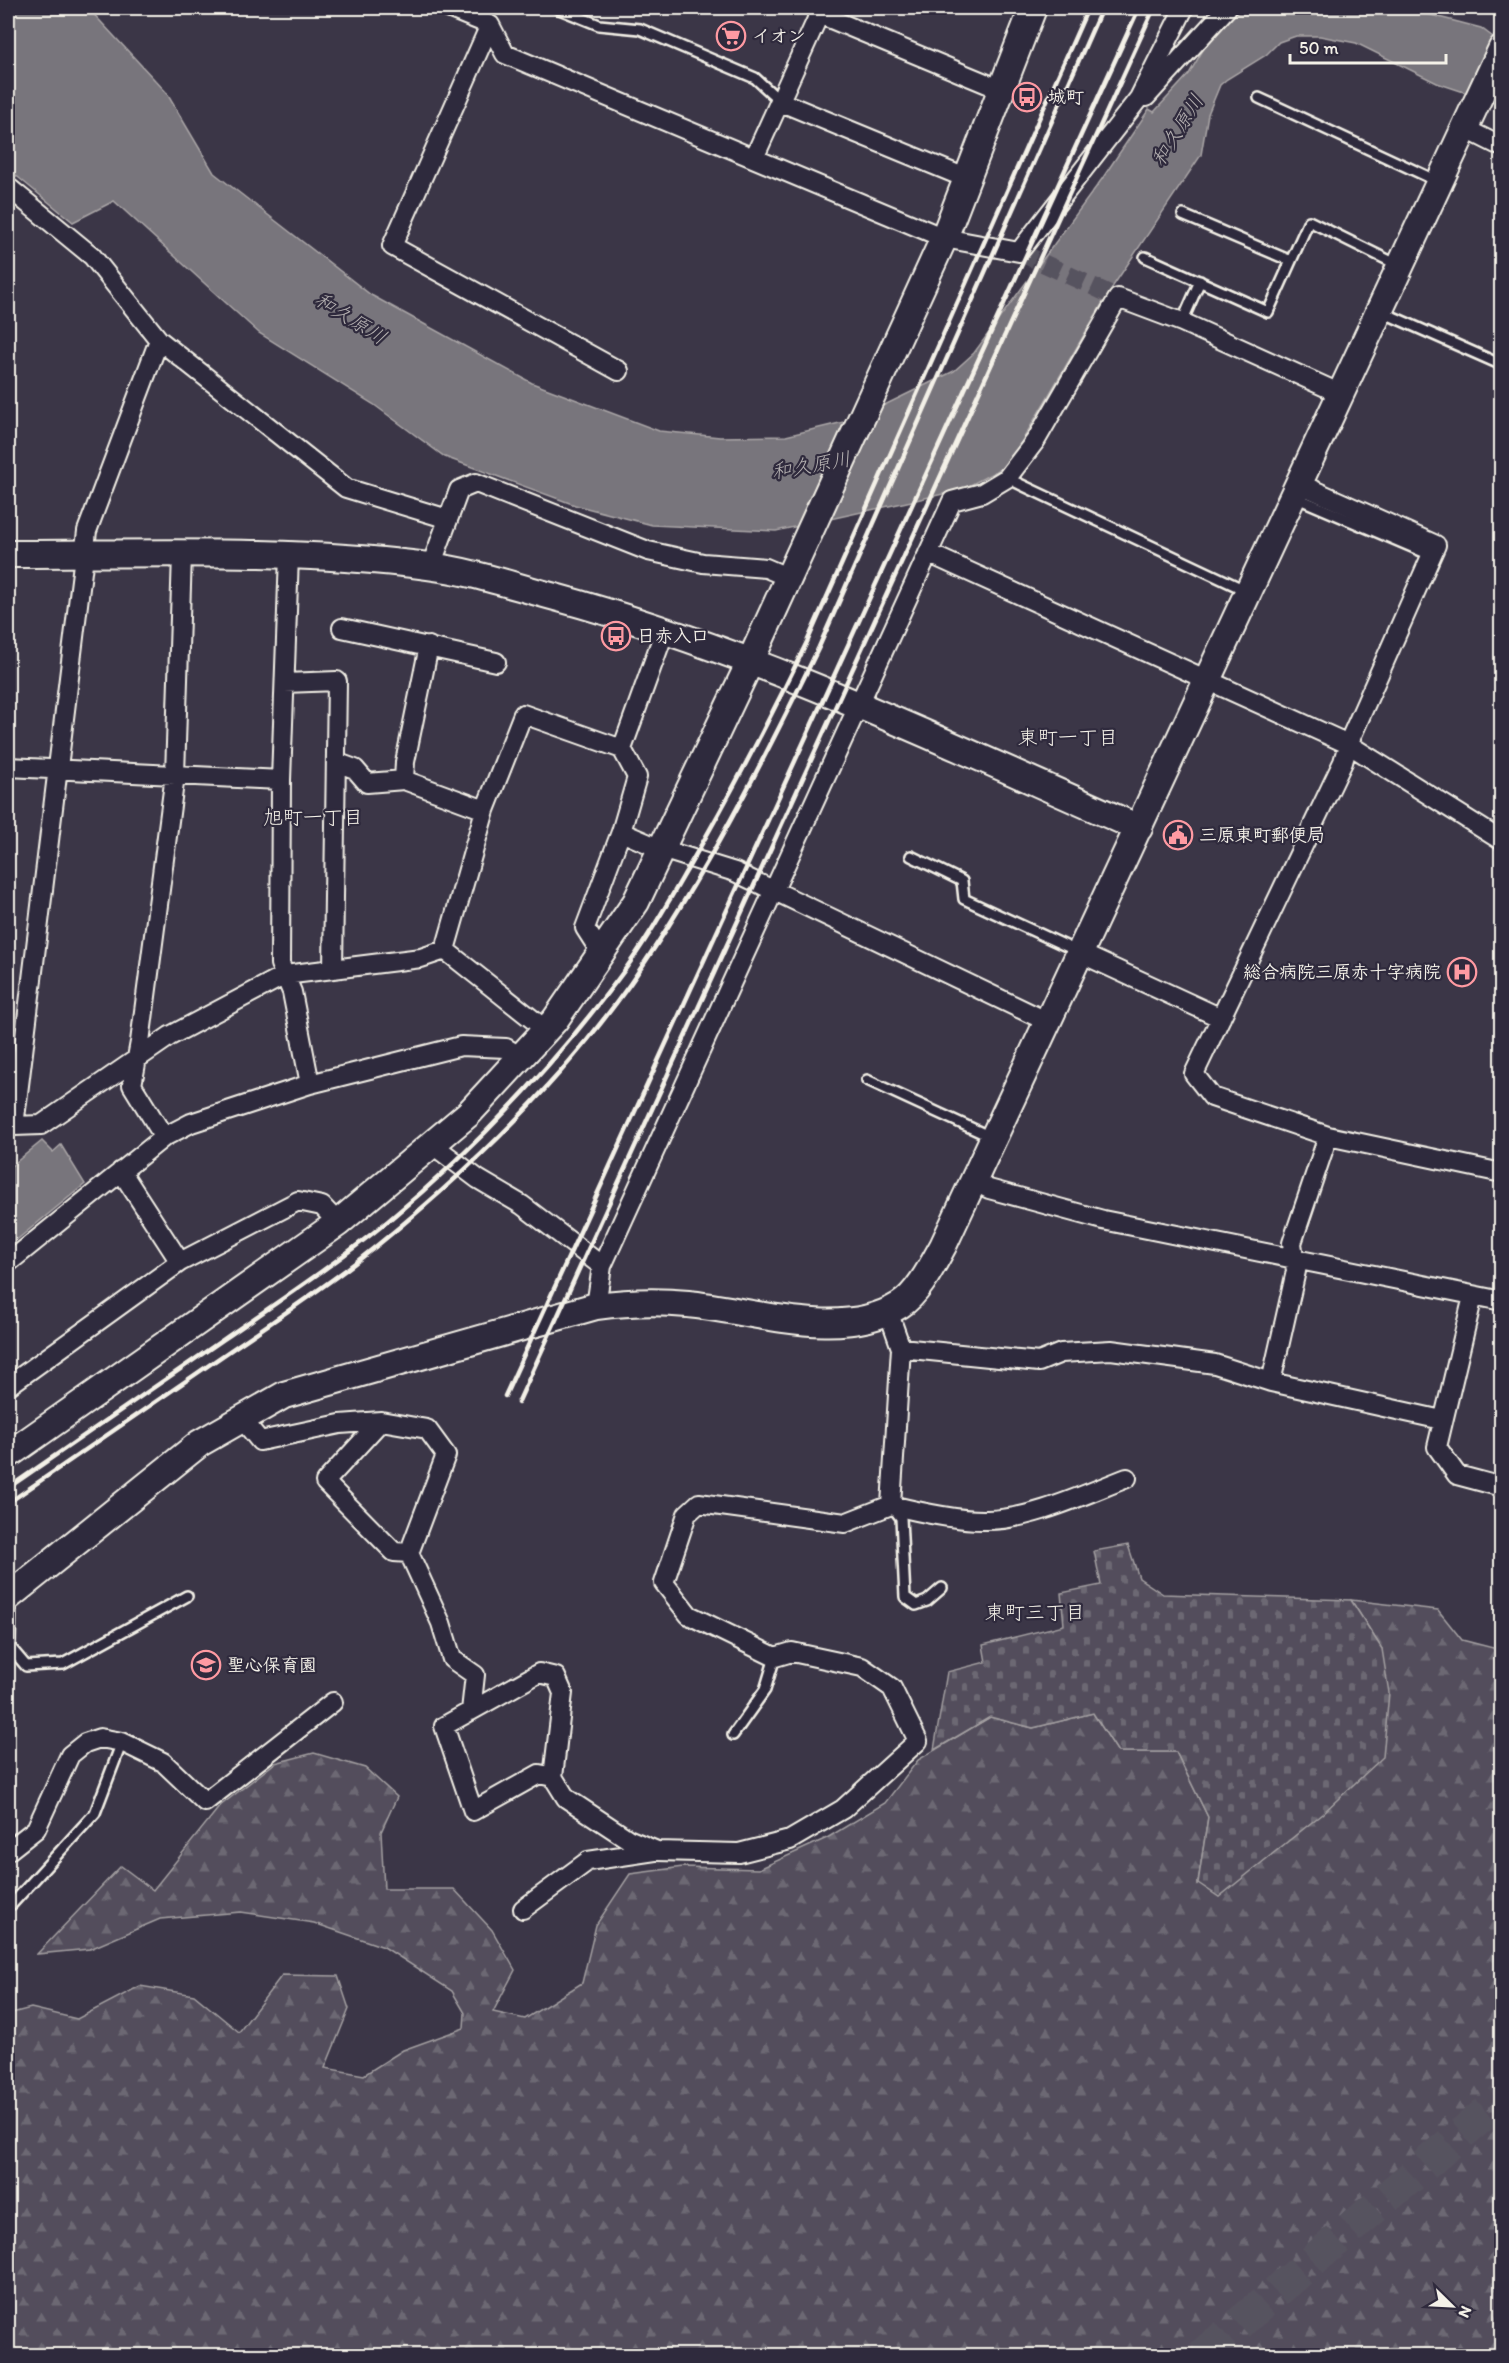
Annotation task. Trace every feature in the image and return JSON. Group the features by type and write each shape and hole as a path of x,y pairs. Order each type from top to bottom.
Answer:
{"street":[{"path":"448,8 490,25 505,54 944,238 1019,252 1139,98 1184,8"},
{"path":"8,1455 338,1223 433,1144 468,1114 546,1030 601,953 636,902 751,660 944,238 1033,8"},
{"path":"1139,98 1149,97 1227,8"},
{"path":"754,158 820,11 1002,90"},
{"path":"490,25 392,246 619,371"},
{"path":"9,1596 200,1443 284,1395 596,1306 634,1302 687,1304 814,1322 846,1322 874,1317 902,1304 924,1279 943,1246 1502,48"},
{"path":"781,102 968,178"},
{"path":"1465,124 1502,147"},
{"path":"8,187 92,256 159,340 346,488 448,519"},
{"path":"596,1306 602,1266 952,501 982,493 1007,478 1036,440 1118,298 1182,322 1341,394"},
{"path":"159,340 87,531 58,770 15,1061 14,1125 41,1125 170,1036 285,975 422,958 445,950"},
{"path":"431,566 459,490 476,483 648,551 703,563 766,568 788,577"},
{"path":"1296,490 1436,545 1348,744 1343,762 1194,1074 1212,1097 1328,1136 1502,1173"},
{"path":"928,553 1348,744 1502,841"},
{"path":"8,554 289,555 431,566 622,615 751,660 1139,828"},
{"path":"164,1137 132,1085 140,1042 175,775 182,554"},
{"path":"289,555 281,780 280,964 292,993 310,1083"},
{"path":"342,628 496,662"},
{"path":"622,749 665,630"},
{"path":"404,780 405,762 429,646"},
{"path":"285,683 337,681 333,969"},
{"path":"445,950 485,810 523,714 622,749 637,777 621,832 585,928 601,953"},
{"path":"336,762 355,769 367,783 404,780 485,810"},
{"path":"8,767 281,780"},
{"path":"621,832 661,849 735,872 774,889 1048,1022"},
{"path":"445,950 546,1030"},
{"path":"1080,953 1221,1018"},
{"path":"8,1263 164,1137 191,1123 310,1083 461,1046 506,1048 521,1057"},
{"path":"1271,1382 1296,1271 1292,1243 1328,1136"},
{"path":"433,1144 478,1179 522,1205 602,1266"},
{"path":"121,1171 180,1262"},
{"path":"973,1181 989,1189 1103,1220 1502,1301"},
{"path":"8,1386 180,1262 298,1202 322,1206 338,1223"},
{"path":"1473,1296 1437,1447 1457,1475 1502,1487"},
{"path":"888,1311 901,1348 891,1505"},
{"path":"901,1348 1039,1362 1061,1353 1111,1350 1215,1364 1271,1382 1442,1420"},
{"path":"242,1419 260,1441 340,1424 381,1421 426,1429 446,1455 409,1553 441,1623 452,1659 475,1675 471,1711"},
{"path":"381,1421 326,1482 393,1552 409,1553"},
{"path":"524,1909 588,1861 657,1851 739,1853 790,1840 843,1809 918,1741 892,1688 862,1667 792,1652 775,1657 689,1615 663,1583 687,1514 699,1503 845,1523 891,1505 984,1521 1004,1519 1060,1504 1127,1478"},
{"path":"553,1777 539,1774 473,1811 444,1726 538,1673 556,1677 563,1693 553,1777 566,1798 628,1839 657,1851"},
{"path":"8,1851 36,1828 70,1755 85,1743 100,1738 122,1742 163,1762 205,1802 333,1702"}],"lane":[{"path":"557,8 599,25 640,29 755,78 781,102"},
{"path":"1259,98 1439,182"},
{"path":"1183,215 1291,261"},
{"path":"1145,257 1268,312 1309,221 1400,267"},
{"path":"1182,322 1200,281"},
{"path":"1379,311 1502,365"},
{"path":"1007,478 1249,592"},
{"path":"911,856 962,881 964,899 1080,953"},
{"path":"867,1080 993,1138"},
{"path":"891,1505 901,1518 905,1597 916,1605 927,1601 942,1588"},
{"path":"9,1596 10,1647 26,1666 63,1664 187,1596"},
{"path":"733,1735 765,1690 775,1657"},
{"path":"12,1904 95,1813 122,1742"}],"green space":[{"path":"1128,1545 1139,1578 1163,1594 1351,1600 1382,1649 1389,1693 1383,1757 1322,1814 1219,1897 1198,1883 1208,1817 1176,1752 1118,1752 1093,1713 1033,1728 990,1717 934,1750 947,1672 986,1662 983,1645 1064,1625 1061,1593 1101,1585 1094,1551"},
{"path":"1351,1600 1438,1610 1462,1640 1501,1650 1501,2355 8,2356 8,2014 31,2008 77,2019 140,1986 194,1995 239,2032 282,1975 338,1976 349,2009 325,2068 364,2075 403,2050 464,2028 465,2013 452,1991 384,1947 314,1923 241,1912 160,1919 90,1949 37,1954 121,1866 153,1890 220,1806 275,1763 314,1753 365,1768 397,1797 381,1832 384,1889 454,1889 492,1930 515,1970 493,2012 525,2019 582,1983 596,1925 630,1874 683,1867 759,1869 827,1838 885,1803 918,1760 990,1717 1033,1728 1093,1713 1118,1752 1176,1752 1208,1817 1198,1883 1382,1649"}],"water":[{"name":"和久原川","path":"8,8 88,8 166,92 214,173 371,295 532,383 659,431 720,437 786,436 856,419 954,371 974,353 1102,179 1149,109 1154,112 1189,74 1214,31 1243,8 1407,8 1481,28 1501,43 1501,106 1437,83 1356,43 1320,36 1296,36 1279,42 1266,55 1220,85 1208,114 1201,155 1109,292 1008,465 961,490 776,531 652,525 575,505 445,457 373,404 259,333 114,201 73,222 8,169"},
{"path":"42,1141 53,1152 61,1145 85,1184 8,1247 8,1165 10,1167"}],"tunnel":[{"path":"1019,252 1118,298"},
{"path":"1201,2356 1502,2099"}],"railway":[{"path":"8,1488 307,1282 388,1221 451,1166 510,1107 566,1044 628,966 663,911 720,812 807,642 1088,8"},
{"path":"8,1503 302,1301 393,1232 467,1168 537,1098 570,1061 630,984 708,861 819,647 1102,8"},
{"path":"505,1396 1139,8"},
{"path":"518,1403 1154,8"}],"place":[{"name":"イオン","path":"731,36"},
{"name":"城町","path":"1027,97"},
{"name":"日赤入口","path":"616,636"},
{"name":"三原東町郵便局","path":"1178,835"},
{"name":"総合病院三原赤十字病院","path":"1462,972"},
{"name":"聖心保育園","path":"206,1665"}],"district":[{"name":"東町一丁目","path":"1068,737"},
{"name":"旭町一丁目","path":"313,817"},
{"name":"東町三丁目","path":"1035,1612"}]}
